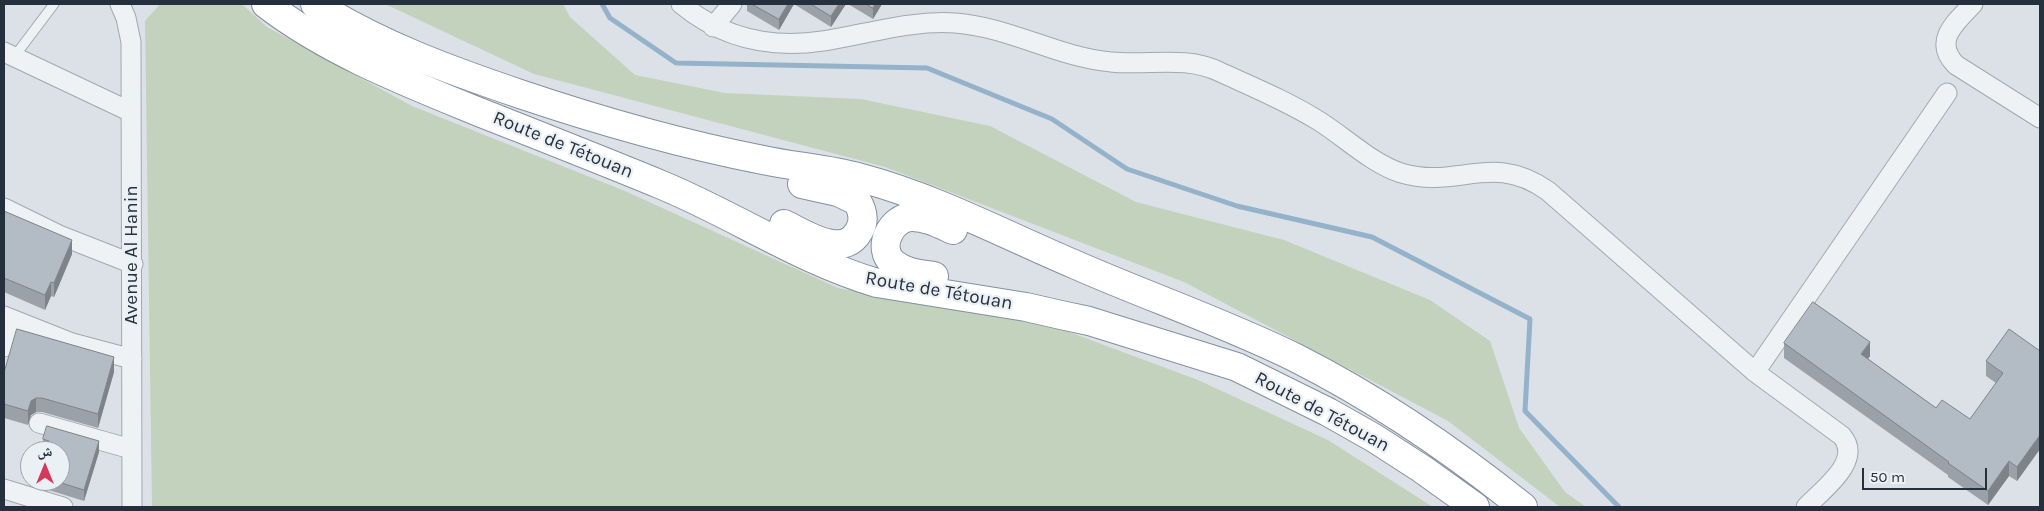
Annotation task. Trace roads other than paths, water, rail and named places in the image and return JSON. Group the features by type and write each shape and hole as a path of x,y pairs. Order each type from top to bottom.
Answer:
{"highway":[{"name":"Route de Tétouan","path":"266,4 370,66 666,187 816,260 856,277 884,284 1061,314 1238,368 1328,412 1374,438 1475,507"},
{"name":"Route de Tétouan","path":"315,4 338,19 392,46 472,78 568,110 673,139 765,160 843,173 933,202 1078,266 1251,337 1338,381 1398,416 1451,452 1523,507"},
{"path":"441,96 567,136 620,156 726,198 824,242 831,244 846,243 861,228 863,214 861,207 857,201 849,196 690,160 629,143 569,122 511,98 472,78"},
{"path":"1238,368 1139,326 1089,309 1022,292 908,271 890,259 887,252 887,236 891,229 903,219 910,217 930,220 981,243 1105,291 1251,337"}],"street":[{"name":"Avenue Al Hanin","path":"120,4 126,18 130,42 133,264 132,507"},
{"path":"681,4 713,27 735,35 765,42 792,44 823,41 905,25 954,23 989,27 1024,37 1058,52 1087,59 1114,63 1177,61 1208,66 1318,121 1377,160 1399,172 1418,177 1443,178 1497,171 1524,177 1537,184 1755,372 1842,436 1847,442 1849,456 1847,463 1806,507"},
{"path":"713,27 732,4"},
{"path":"1973,4 1950,28 1946,44 1950,59 1956,65 2040,118"},
{"path":"9,55 130,112"},
{"path":"1755,372 1946,93"},
{"path":"4,208 59,235 133,264"},
{"path":"4,348 9,319 72,342 132,359"},
{"path":"39,423 132,449"},
{"path":"4,489 63,507"}],"lane":[{"path":"9,55 54,4"}],"waterway":[{"path":"602,4 610,18 676,63 927,68 1052,119 1127,169 1237,206 1372,237 1530,319 1525,411 1619,507"}]}
